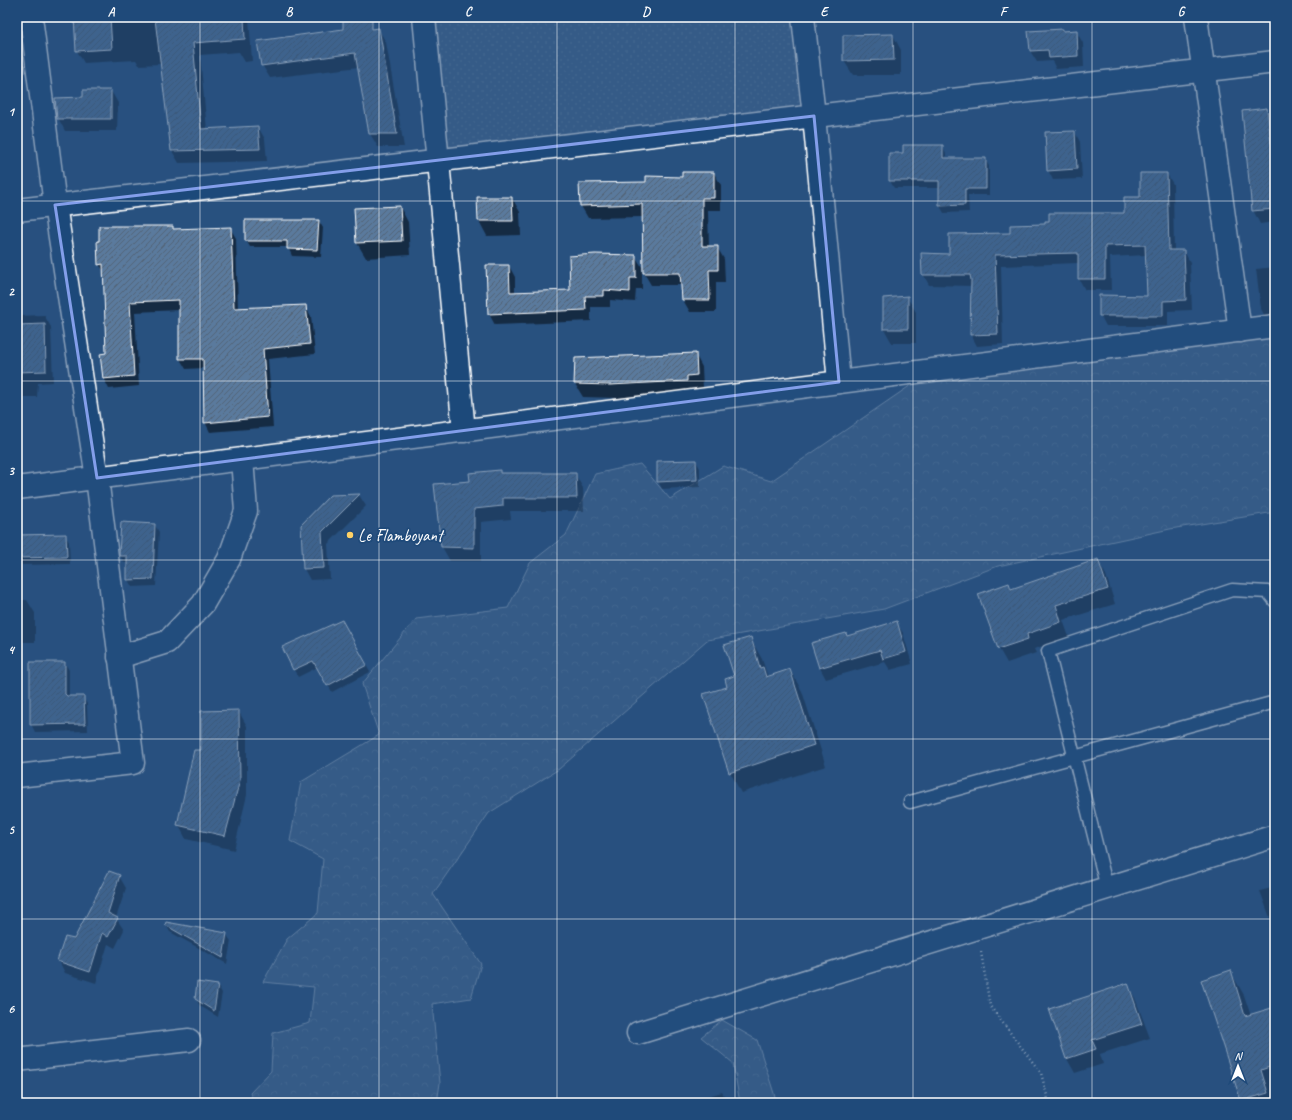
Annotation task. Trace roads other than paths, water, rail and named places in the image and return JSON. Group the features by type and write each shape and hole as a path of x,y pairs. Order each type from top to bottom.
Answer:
{"street":[{"path":"17,776 133,763 97,478 55,205 31,17"},
{"path":"424,17 464,431"},
{"path":"803,17 814,116 839,382"},
{"path":"1196,17 1240,331"},
{"path":"17,210 1275,62"},
{"path":"17,488 1275,326"},
{"path":"120,657 166,642 203,604 229,559 246,511 242,459"},
{"path":"638,1032 1275,836"},
{"path":"17,1060 189,1040"}],"lane":[{"path":"1107,888 1048,651 1232,590 1268,592 1275,600"},
{"path":"910,802 1074,755 1275,702"}],"place":[{"name":"Le Flamboyant","path":"350,535"}]}
